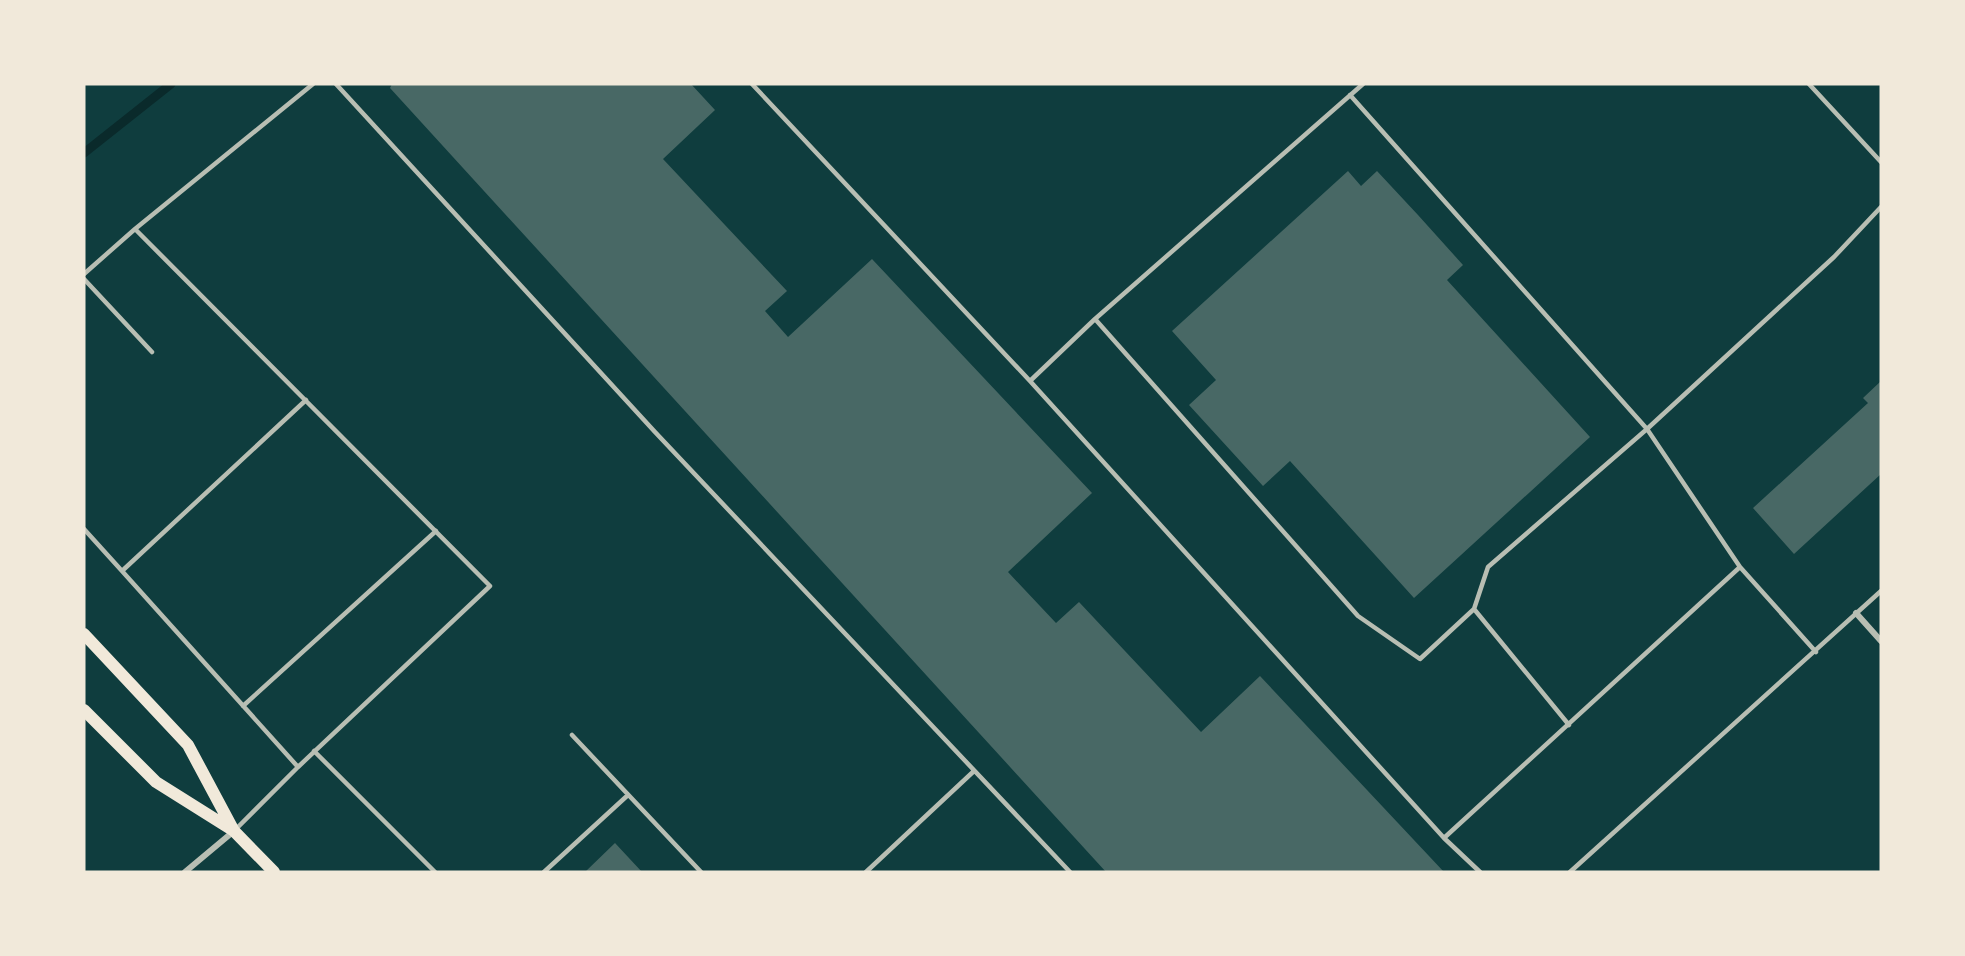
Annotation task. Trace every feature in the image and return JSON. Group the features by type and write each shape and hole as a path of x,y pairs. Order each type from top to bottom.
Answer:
{"main road":[{"path":"84,634 188,745 234,831"},
{"path":"84,710 156,782 234,831 274,872"}],"street":[{"path":"1856,613 1881,641"},
{"path":"185,872 234,831"}],"lane":[{"path":"84,274 135,229 313,84"},
{"path":"336,84 655,432 1070,872"},
{"path":"752,84 1030,381 1444,838 1480,872"},
{"path":"1030,381 1095,319 1363,84"},
{"path":"1809,84 1881,162"},
{"path":"1350,95 1647,429 1740,567 1816,652"},
{"path":"1095,319 1358,616 1420,659 1474,609 1488,567 1647,429 1834,257 1881,207"},
{"path":"135,229 490,586 314,751 234,831"},
{"path":"84,279 152,352"},
{"path":"122,571 306,400"},
{"path":"84,529 298,767"},
{"path":"243,705 436,531"},
{"path":"1444,838 1740,567"},
{"path":"1570,872 1881,591"},
{"path":"1474,609 1569,725"},
{"path":"572,735 700,872"},
{"path":"314,751 435,872"},
{"path":"866,872 974,771"},
{"path":"544,872 627,795"}],"building":[{"path":"392,84 691,84 715,110 663,159 787,291 765,311 788,337 872,259 1092,493 1008,572 1056,623 1079,602 1201,732 1260,676 1444,872 1106,872 390,88"},
{"path":"1348,171 1361,186 1377,171 1418,215 1463,265 1447,280 1590,437 1414,598 1290,461 1263,486 1189,405 1216,380 1172,331"},
{"path":"1881,381 1881,474 1794,554 1753,508 1868,403 1863,398"},
{"path":"615,843 642,872 585,872"}],"waterway":[{"path":"84,153 171,84"}]}
